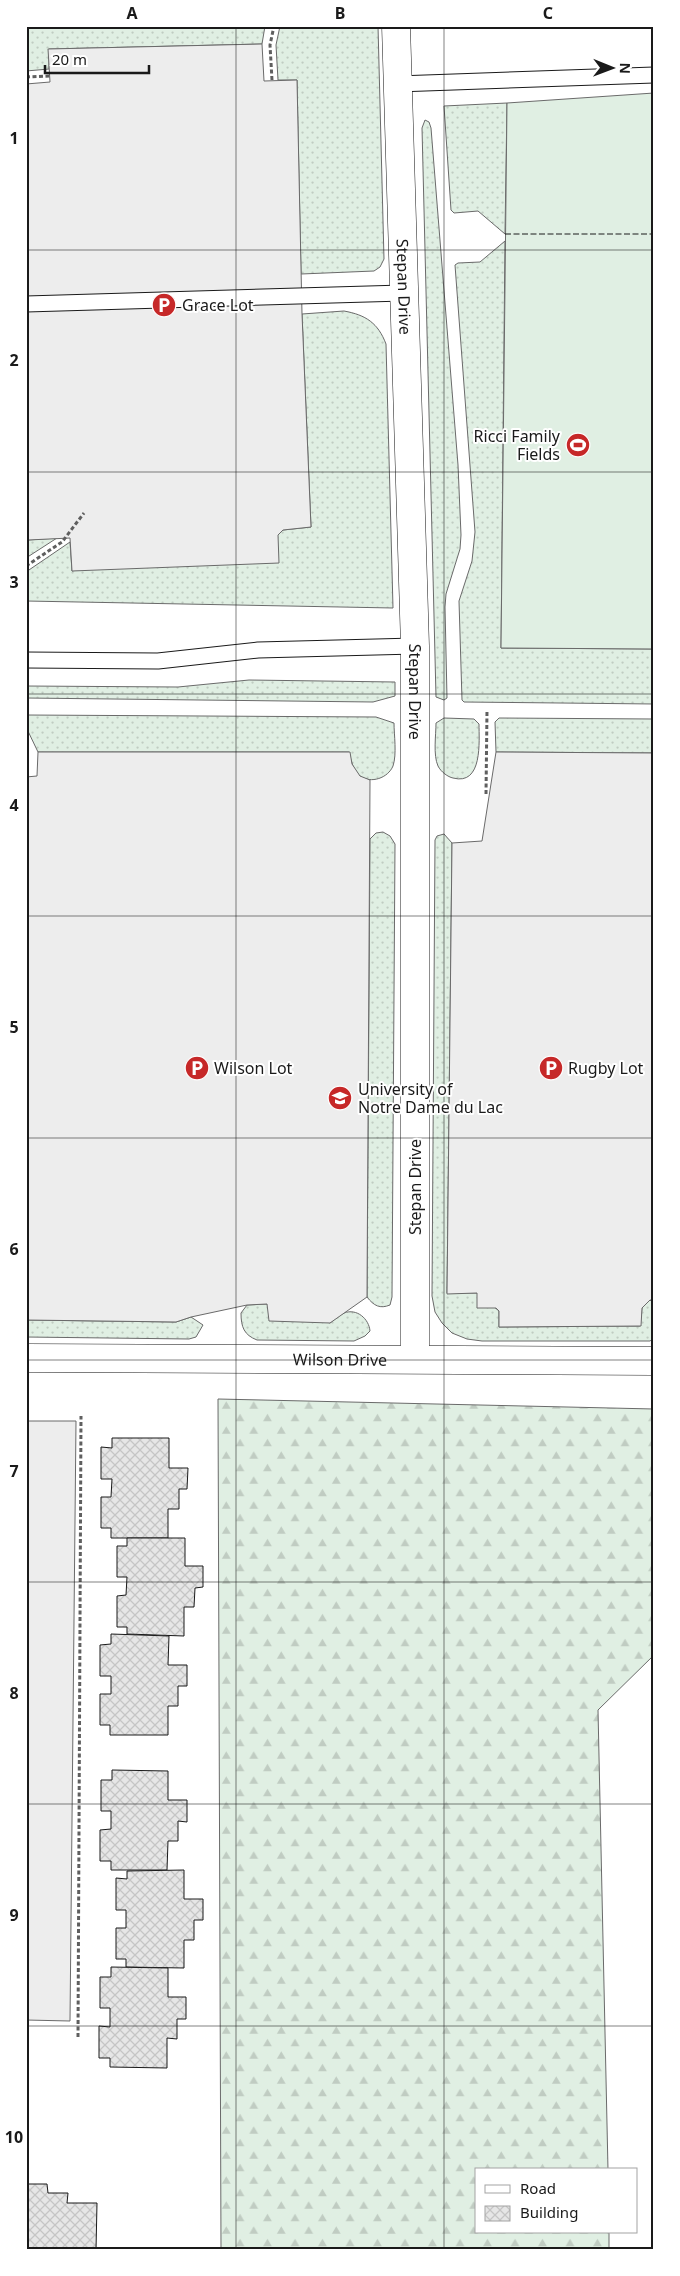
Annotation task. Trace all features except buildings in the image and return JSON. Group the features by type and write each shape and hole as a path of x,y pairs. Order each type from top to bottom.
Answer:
{"street":[{"name":"Stepan Drive","path":"396,26 414,646 415,1359"},
{"name":"Wilson Drive","path":"26,1358 654,1361"}],"lane":[{"path":"397,84 654,75"},
{"path":"26,304 403,293"},
{"path":"26,660 158,661 258,650 414,646"}],"path":[{"path":"272,80 270,45 274,26"},
{"path":"26,77 50,76"},
{"path":"26,566 62,542 84,514"},
{"path":"486,794 487,710"},
{"path":"78,2036 80,1416"}],"green space":[{"path":"26,26 265,26 262,44 49,49 49,69 26,71"},
{"path":"280,26 378,26 384,259 380,267 374,271 301,274 297,80 278,80 276,45"},
{"name":"Ricci Family Fields","path":"654,93 654,649 501,648 507,103"},
{"path":"507,103 505,234 478,211 454,213 451,210 444,106"},
{"path":"425,120 429,122 431,128 458,465 461,535 460,549 446,594 447,698 444,700 436,697 422,128"},
{"path":"505,241 501,648 654,649 654,704 464,702 462,700 459,601 472,561 475,532 455,265 458,263 480,262"},
{"path":"344,311 359,315 370,321 375,325 386,344 393,608 26,601 26,572 70,542 72,571 278,535 283,530 311,527 302,314"},
{"path":"26,501 28,540 57,538 26,558"},
{"path":"249,680 395,682 395,696 373,702 26,698 26,686 178,687"},
{"path":"26,715 376,717 394,723 395,756 393,766 387,774 379,779 369,780 360,776 356,771 349,752 38,752 26,727"},
{"path":"444,718 474,719 479,724 477,760 470,775 463,779 447,775 439,768 436,761 436,723"},
{"path":"499,718 654,719 654,753 496,752 495,722"},
{"path":"383,832 390,836 395,844 392,1297 390,1305 380,1307 372,1303 367,1297 370,839 376,833"},
{"path":"444,834 452,843 447,1293 477,1293 499,1311 499,1327 640,1326 642,1308 650,1300 654,1304 654,1338 650,1341 482,1341 467,1339 452,1333 435,1312 432,1296 435,840 437,836"},
{"path":"267,1304 330,1323 344,1313 358,1313 367,1322 370,1331 365,1336 354,1341 257,1340 249,1336 244,1330 241,1313 247,1305"},
{"path":"191,1317 203,1325 196,1337 189,1339 26,1337 26,1320 176,1322"},
{"path":"218,1399 654,1409 654,1655 598,1710 608,2168 475,2168 475,2234 609,2234 609,2250 221,2250"}],"shaded area":[{"name":"Grace Lot","path":"262,44 264,81 297,80 302,314 311,527 283,530 278,535 279,563 72,571 70,538 28,540 26,501 26,84 50,82 48,49"},
{"name":"Wilson Lot","path":"38,752 350,752 352,764 360,776 370,780 367,1297 330,1323 269,1321 267,1304 247,1305 176,1322 26,1320 26,777 37,776"},
{"name":"Rugby Lot","path":"496,752 654,753 654,1300 650,1300 642,1308 641,1326 499,1327 499,1311 496,1308 477,1308 477,1293 447,1294 452,843 482,841"},
{"path":"26,1421 76,1421 70,2021 26,2020"}],"fence":[{"path":"505,234 654,234"}],"place":[{"name":"Grace Lot","path":"164,305"},
{"name":"Ricci Family Fields","path":"578,445"},
{"name":"Wilson Lot","path":"197,1068"},
{"name":"Rugby Lot","path":"551,1068"},
{"name":"University of Notre Dame du Lac","path":"340,1098"}]}
